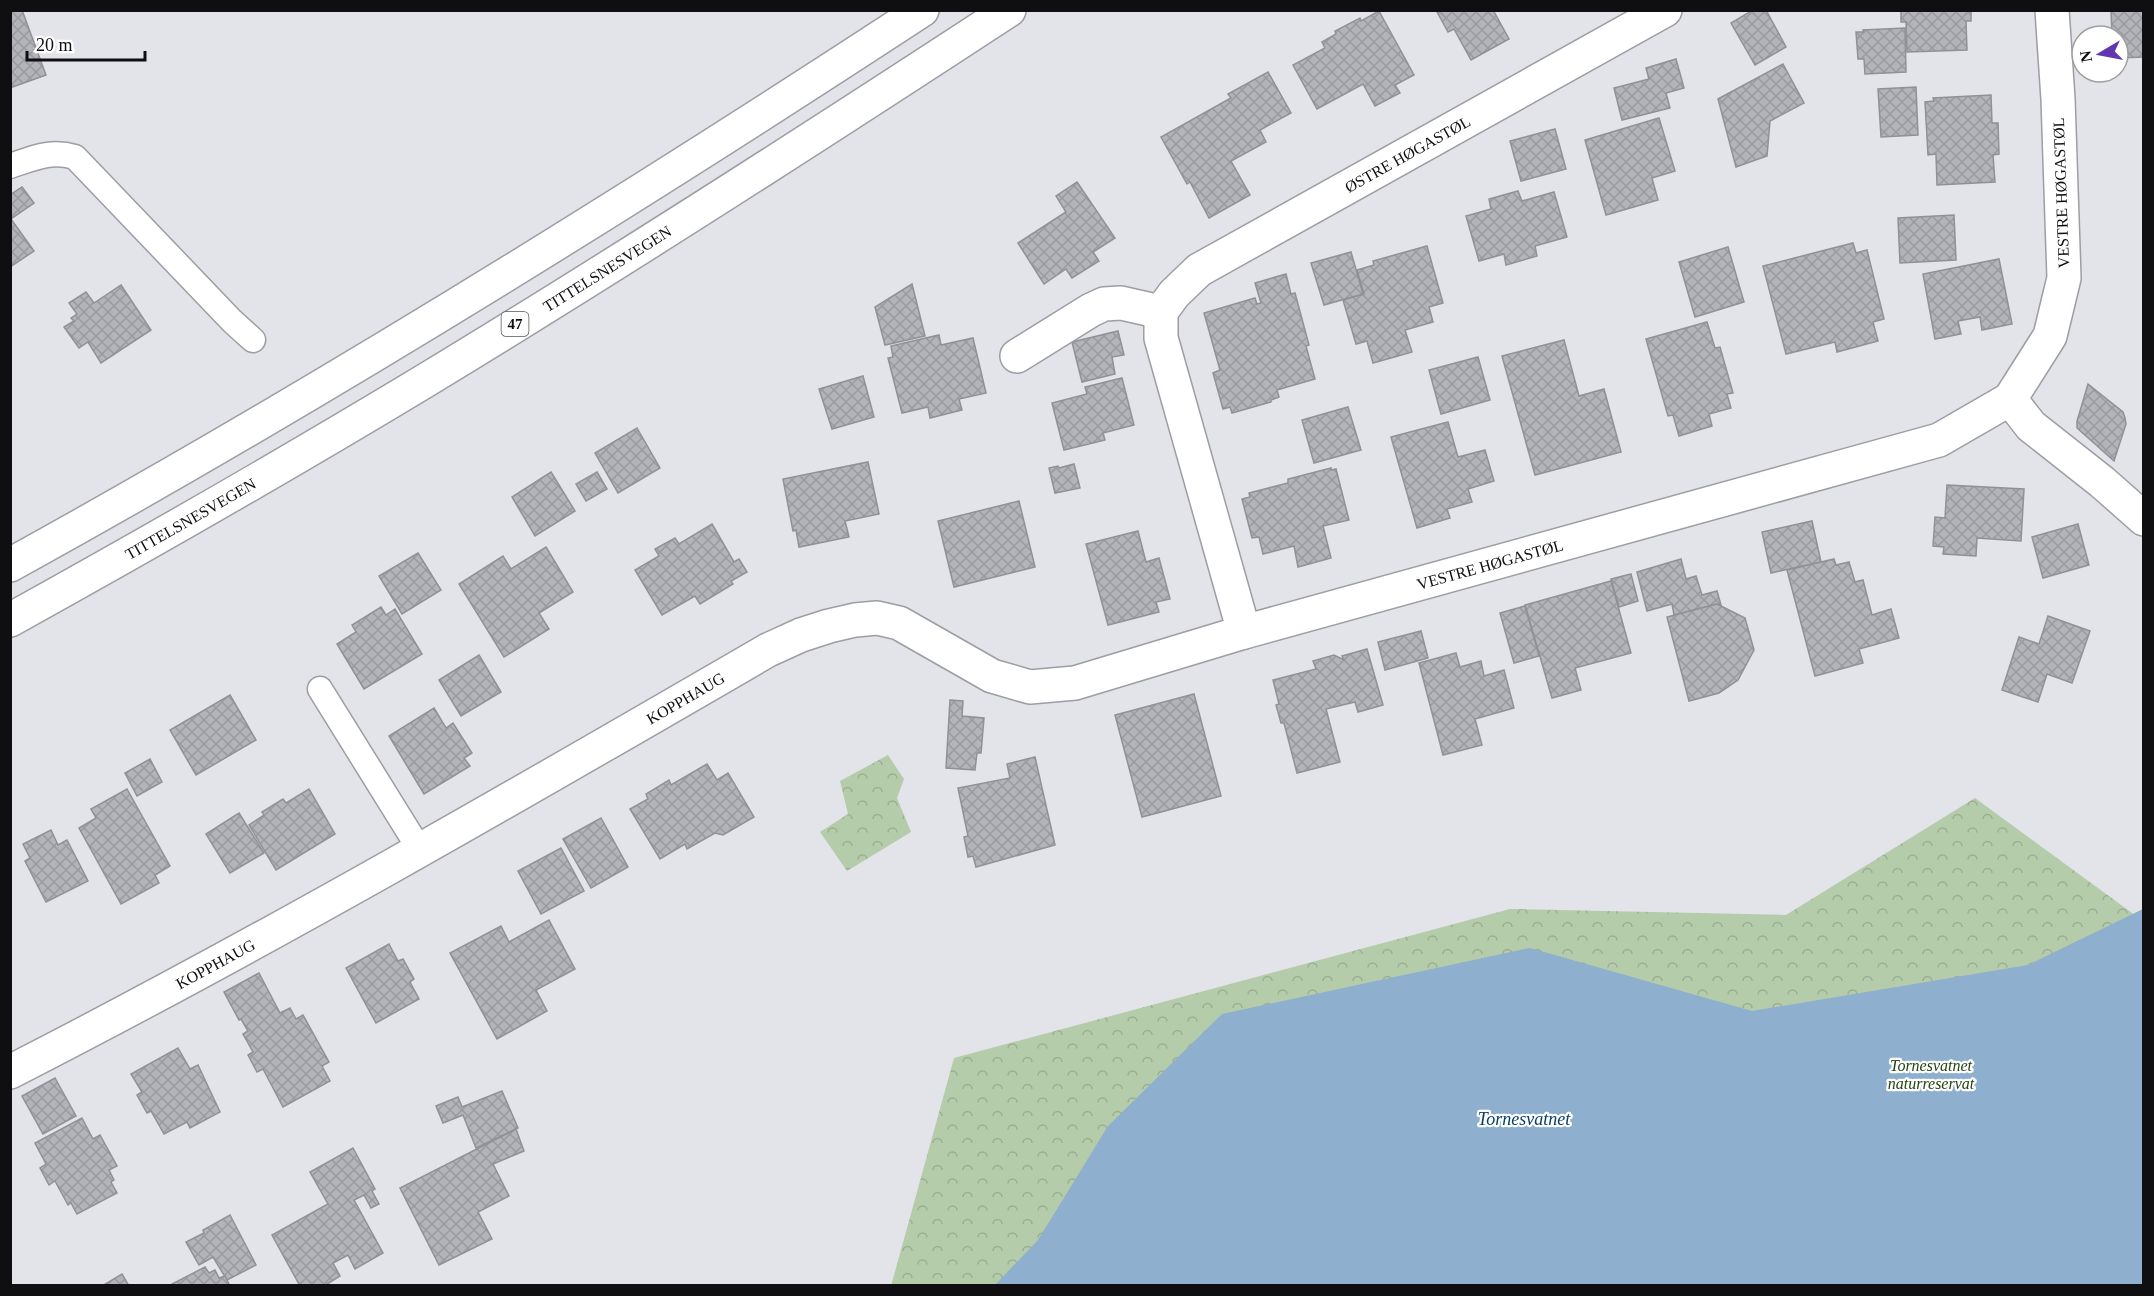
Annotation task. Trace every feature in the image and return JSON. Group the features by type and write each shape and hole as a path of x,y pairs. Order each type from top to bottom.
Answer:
{"street":[{"path":"10,565 141,493 397,342 742,128 922,10"},
{"name":"TITTELSNESVEGEN","path":"10,620 164,534 422,383 767,168 1009,10"},
{"name":"ØSTRE HØGASTØL","path":"1161,312 1174,294 1199,270 1665,10"},
{"name":"VESTRE HØGASTØL","path":"964,660 992,676 1030,687 1075,683 1244,632 1939,440 2010,399 2050,336 2064,278 2058,99 2052,10"},
{"path":"1017,356 1104,304 1121,303 1161,312 1161,338 1244,632"},
{"path":"2010,399 2031,426 2102,482 2144,519"},
{"name":"KOPPHAUG","path":"10,1072 420,850 768,650 801,635 855,620 877,618 899,623 964,660"}],"lane":[{"path":"10,166 44,154 64,154 75,157 232,321 253,340"},
{"path":"320,689 420,850"}],"green space":[{"path":"888,755 904,779 897,798 911,832 847,871 820,832 848,814 840,781"},
{"name":"Tornesvatnet","path":"1975,798 2143,921 2143,1285 891,1286 954,1058 1510,909 1786,915"}],"water":[{"name":"Tornesvatnet","path":"2143,909 2143,1285 995,1285 1038,1240 1108,1126 1222,1014 1530,948 1752,1011 2028,965"}],"building":[{"path":"10,10 22,10 46,75 10,88"},
{"path":"1436,10 1493,10 1509,39 1471,60 1454,29 1448,32"},
{"path":"1753,10 1766,10 1786,47 1755,65 1731,23"},
{"path":"1901,10 1971,10 1971,21 1966,21 1967,50 1907,52 1906,22 1901,22"},
{"path":"2111,10 2144,10 2144,57 2130,58 2130,24 2112,24"},
{"path":"1379,11 1414,75 1395,85 1400,93 1375,106 1363,84 1317,109 1293,65 1325,48 1322,42 1336,34 1335,31"},
{"path":"1905,28 1906,72 1865,74 1864,59 1858,59 1856,32"},
{"path":"1676,59 1684,88 1666,93 1670,108 1622,120 1614,88 1649,79 1646,68"},
{"path":"1783,64 1804,103 1770,121 1767,156 1736,167 1718,99"},
{"path":"1268,72 1291,113 1260,130 1266,142 1231,161 1250,195 1209,218 1190,182 1187,184 1161,137 1231,98 1228,94"},
{"path":"1916,87 1918,135 1881,137 1878,89"},
{"path":"1991,95 1992,123 1998,123 1999,154 1993,155 1995,182 1937,185 1936,154 1928,155 1925,102 1934,101 1933,98"},
{"path":"1659,118 1675,171 1652,178 1658,200 1606,215 1585,140"},
{"path":"1555,129 1566,169 1521,181 1510,141"},
{"path":"1077,182 1115,238 1093,252 1099,261 1072,278 1066,269 1044,284 1018,243 1066,212 1056,196"},
{"path":"22,187 34,203 11,219 34,251 10,267 10,195"},
{"path":"1518,191 1522,201 1554,192 1567,237 1535,246 1537,256 1506,265 1504,254 1479,261 1466,216 1491,209 1489,199"},
{"path":"1954,215 1956,260 1900,263 1898,218"},
{"path":"1853,243 1856,253 1867,250 1884,319 1873,322 1878,341 1837,352 1835,342 1786,354 1763,266"},
{"path":"1427,246 1443,303 1429,307 1433,322 1405,330 1412,352 1373,363 1367,341 1356,344 1343,300 1364,294 1357,270 1374,265 1373,261"},
{"path":"1728,247 1744,302 1695,317 1679,262"},
{"path":"1351,252 1363,294 1324,305 1311,263"},
{"path":"1999,259 2012,324 1982,330 1980,317 1958,321 1961,334 1935,339 1923,274"},
{"path":"1286,274 1291,294 1295,293 1309,345 1306,346 1315,379 1277,390 1279,397 1271,402 1232,413 1230,407 1223,409 1213,373 1220,370 1204,313 1255,298 1257,304 1261,303 1255,283"},
{"path":"912,284 925,336 885,345 875,307"},
{"path":"121,285 151,330 101,363 88,342 79,348 64,327 74,321 71,318 77,314 69,303 86,292 94,303"},
{"path":"1707,322 1715,348 1720,347 1733,393 1727,394 1731,408 1709,414 1712,426 1679,436 1673,415 1668,416 1646,339"},
{"path":"1118,331 1124,355 1112,357 1115,374 1082,382 1072,342"},
{"path":"939,335 941,345 973,338 986,393 959,399 962,410 930,418 928,407 902,413 888,358 893,357 891,346"},
{"path":"1564,340 1579,396 1604,389 1621,452 1535,475 1502,356"},
{"path":"1478,357 1490,400 1441,414 1429,370"},
{"path":"863,376 874,417 832,429 819,389"},
{"path":"1122,378 1134,425 1103,433 1105,440 1064,450 1052,403 1087,394 1085,387"},
{"path":"2088,384 2123,412 2126,424 2114,461 2077,428"},
{"path":"1348,407 1361,450 1314,463 1302,420"},
{"path":"1448,422 1458,457 1485,450 1494,481 1468,489 1472,502 1447,509 1450,518 1417,528 1391,437"},
{"path":"637,428 660,468 618,493 595,453"},
{"path":"868,462 879,514 845,521 849,537 799,547 796,530 793,531 783,479"},
{"path":"1074,464 1080,488 1055,493 1049,468"},
{"path":"1331,468 1331,470 1336,469 1349,520 1323,526 1331,558 1298,567 1294,546 1263,554 1259,537 1252,538 1242,499 1250,497 1249,493 1288,483 1288,479"},
{"path":"551,472 575,511 535,536 512,497"},
{"path":"597,472 607,489 586,501 576,484"},
{"path":"1947,485 2024,489 2021,541 1977,538 1976,556 1943,554 1944,547 1933,546 1935,517 1945,518"},
{"path":"1019,501 1035,567 954,587 938,521"},
{"path":"1812,521 1821,562 1771,573 1762,532"},
{"path":"712,524 734,562 739,559 747,572 731,581 733,584 700,604 695,596 662,615 635,570 659,556 655,549 675,538 679,544"},
{"path":"2078,524 2089,565 2043,578 2032,537"},
{"path":"1138,531 1146,562 1159,558 1170,599 1156,602 1159,612 1108,625 1086,544"},
{"path":"546,547 573,592 539,613 549,629 504,657 459,584 503,556 511,569"},
{"path":"418,553 441,590 402,614 379,576"},
{"path":"1681,559 1686,579 1696,576 1702,595 1717,591 1721,605 1717,604 1674,615 1672,604 1647,611 1637,572"},
{"path":"1834,559 1836,565 1849,562 1855,582 1863,580 1872,615 1891,609 1899,638 1859,649 1863,663 1815,676 1787,570"},
{"path":"1631,574 1638,601 1619,607 1611,579"},
{"path":"1611,581 1631,653 1575,668 1581,690 1552,698 1525,605"},
{"path":"1717,604 1745,618 1754,650 1738,680 1719,693 1689,701 1667,617"},
{"path":"1525,606 1539,656 1514,663 1500,613"},
{"path":"381,607 386,615 395,609 422,654 364,689 337,644 356,632 352,625"},
{"path":"2048,616 2090,631 2072,683 2047,674 2038,702 2002,690 2019,637 2039,644"},
{"path":"1421,631 1428,658 1385,670 1378,642"},
{"path":"1367,649 1383,705 1358,712 1355,702 1326,709 1340,762 1297,773 1284,723 1281,723 1276,705 1279,704 1273,680 1316,669 1313,661 1334,655 1344,660 1342,656"},
{"path":"1456,653 1460,667 1481,661 1484,676 1504,670 1514,708 1475,719 1482,745 1443,755 1419,663"},
{"path":"479,655 501,692 461,716 439,680"},
{"path":"1194,694 1221,796 1142,817 1115,715"},
{"path":"230,695 256,740 196,775 170,730"},
{"path":"950,700 963,701 962,716 984,718 981,753 977,753 975,770 946,768"},
{"path":"434,708 446,728 453,723 472,753 464,758 470,766 424,794 389,736"},
{"path":"1035,757 1055,845 976,867 973,856 968,857 964,837 968,836 958,788 1010,778 1007,764"},
{"path":"150,759 162,782 137,796 125,773"},
{"path":"707,764 717,780 728,773 754,817 723,835 715,833 687,849 685,844 660,859 630,809 648,799 646,794 669,780 671,785"},
{"path":"127,789 170,866 155,875 159,883 121,904 79,828 96,818 91,809"},
{"path":"309,789 335,834 276,870 249,825 264,815 262,812 283,799 286,803"},
{"path":"239,813 264,853 230,873 206,834"},
{"path":"601,818 628,867 591,888 563,839"},
{"path":"51,830 58,845 67,840 88,881 46,902 25,861 30,858 23,844"},
{"path":"561,848 584,891 541,914 518,871"},
{"path":"549,920 575,969 536,990 547,1011 497,1039 450,953 501,926 509,942"},
{"path":"389,944 398,961 403,959 414,979 410,982 419,999 376,1023 346,968"},
{"path":"259,973 280,1013 290,1008 296,1019 303,1015 329,1062 322,1066 330,1081 283,1107 263,1069 257,1072 248,1055 253,1052 243,1034 248,1031 241,1019 239,1020 224,992"},
{"path":"178,1048 190,1069 198,1065 220,1112 190,1128 187,1122 164,1134 151,1111 147,1113 137,1095 142,1092 131,1074"},
{"path":"55,1078 76,1116 43,1134 22,1096"},
{"path":"502,1091 518,1128 476,1148 463,1115 443,1123 436,1106 458,1097 462,1107"},
{"path":"82,1118 93,1139 100,1135 117,1166 109,1170 114,1180 111,1182 117,1193 77,1214 71,1203 68,1205 55,1181 49,1185 40,1168 46,1164 35,1143"},
{"path":"516,1129 524,1151 493,1164 509,1196 478,1212 492,1239 439,1265 400,1188"},
{"path":"353,1148 375,1189 372,1191 379,1204 371,1208 364,1195 354,1200 383,1253 355,1269 348,1255 333,1263 340,1276 324,1286 300,1286 272,1235 328,1204 310,1172"},
{"path":"230,1215 256,1265 227,1280 213,1257 199,1265 186,1242"},
{"path":"205,1267 209,1273 215,1270 219,1278 225,1276 230,1286 173,1286 172,1284"},
{"path":"122,1274 129,1286 102,1286"}],"park label":[{"name":"Tornesvatnet naturreservat","path":"1931,1074"}]}
